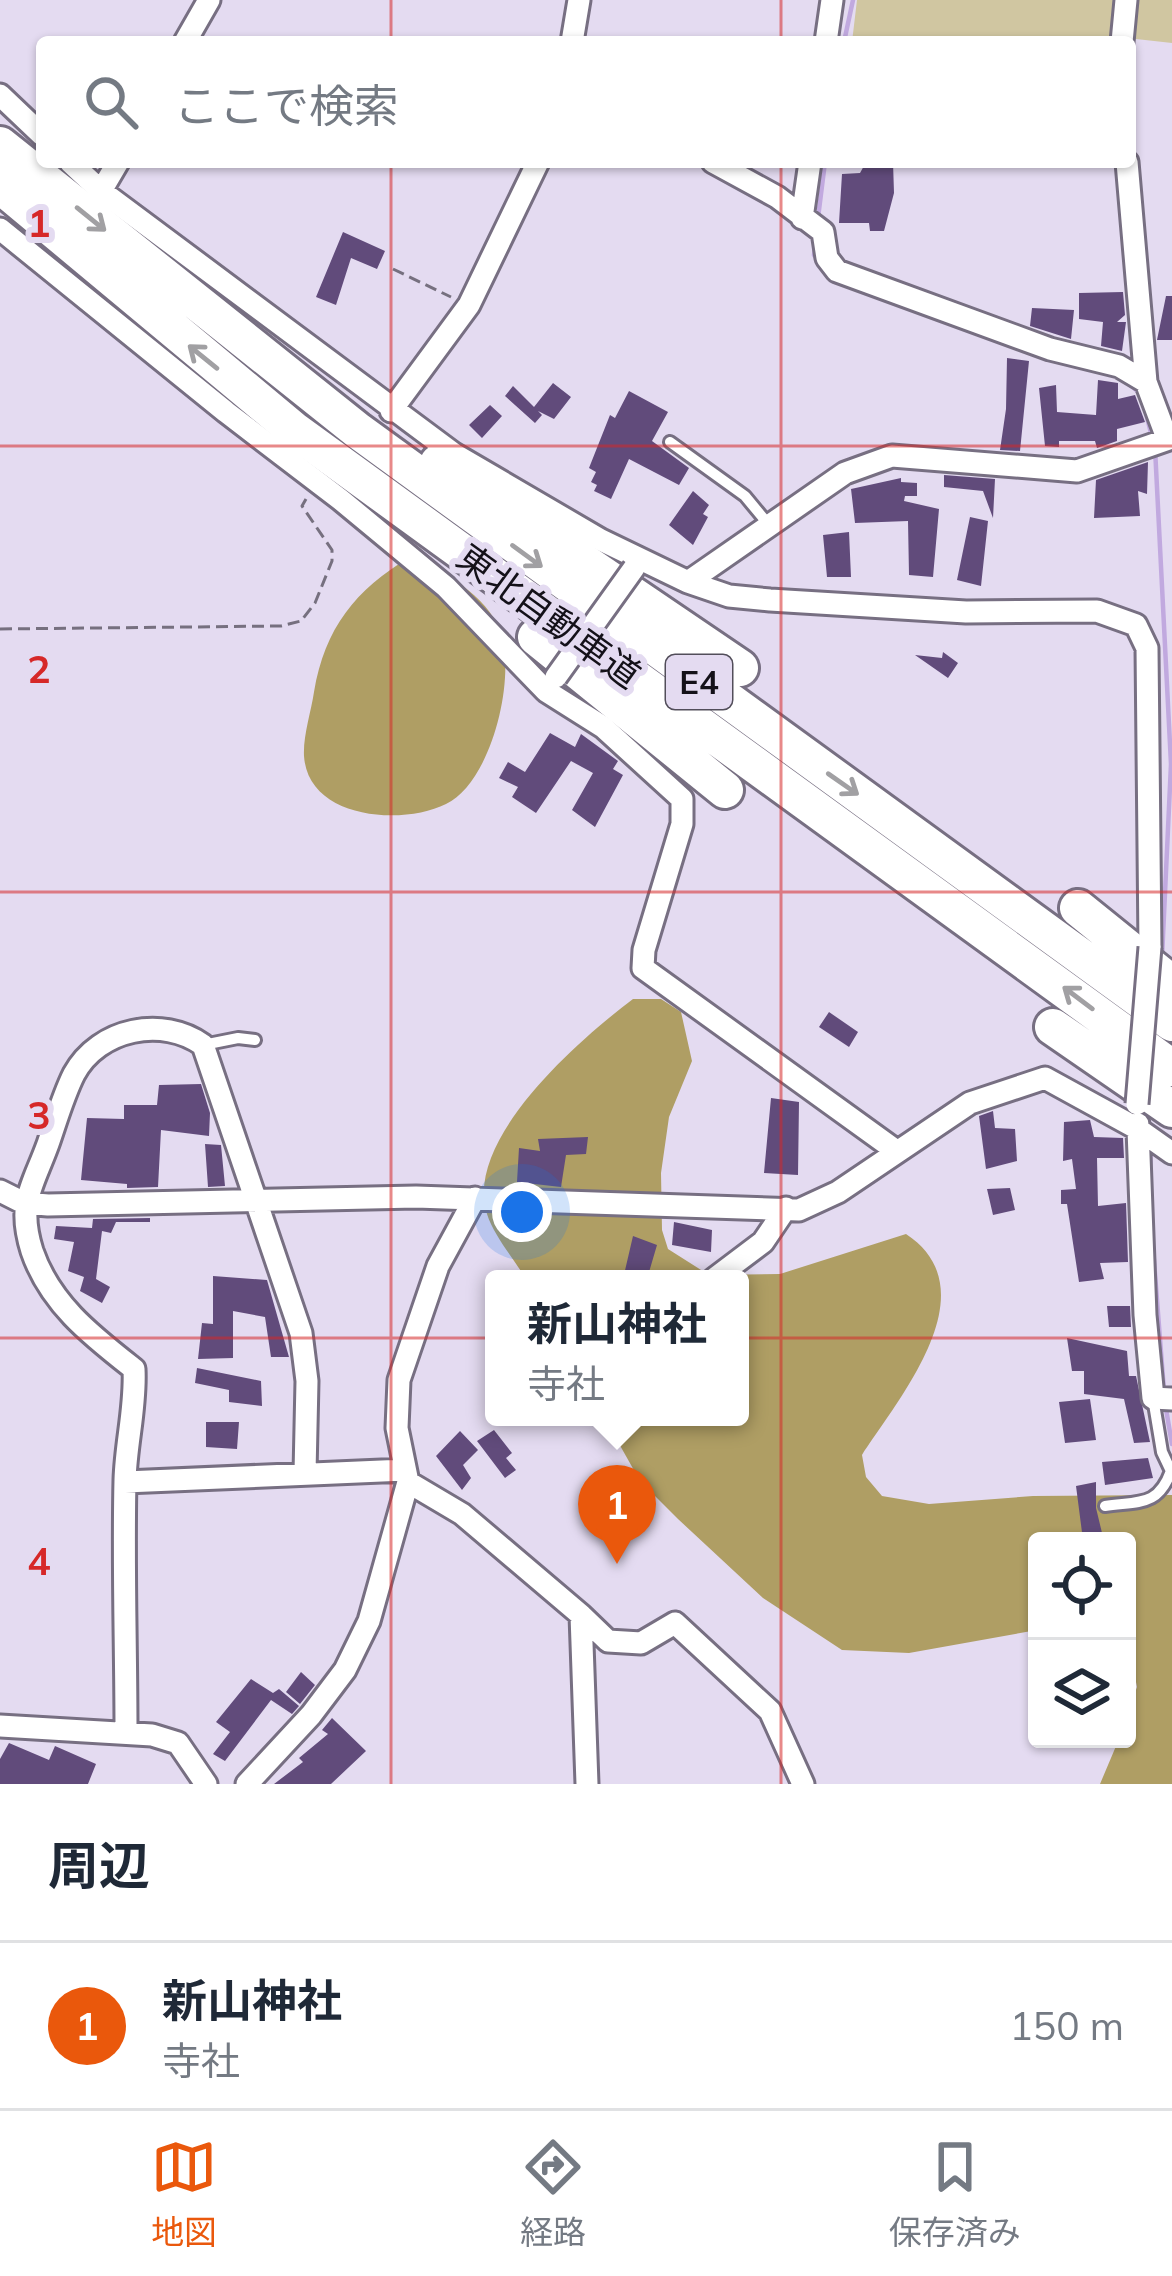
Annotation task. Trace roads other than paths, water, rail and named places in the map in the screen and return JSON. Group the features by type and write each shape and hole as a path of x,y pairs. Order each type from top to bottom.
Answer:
{"highway":[{"name":"東北自動車道","path":"0,146 510,544 1172,1023"},
{"name":"東北自動車道","path":"0,185 294,430 1172,1068"},
{"path":"233,332 486,494 740,668"},
{"path":"294,430 402,526 724,790"},
{"path":"1078,908 1172,984"},
{"path":"1053,1027 1154,1129"}],"street":[{"path":"188,36 209,0"},
{"path":"573,36 579,0"},
{"path":"827,36 832,0"},
{"path":"1123,36 1126,0"},
{"path":"0,94 36,129"},
{"path":"76,168 391,411 638,563 729,596 966,613 1097,610 1136,625 1148,648 1149,923 1161,944 1145,1315 1162,1398"},
{"path":"101,191 114,168"},
{"path":"391,411 469,305 535,168"},
{"path":"724,168 777,197 812,224"},
{"path":"810,168 812,224 837,271 1050,349 1119,366 1146,382"},
{"path":"688,582 845,473 892,455 1077,471 1161,440 1146,382 1128,168"},
{"path":"0,229 446,587 682,799 682,824 644,950 643,968 895,1150"},
{"path":"551,684 638,563"},
{"path":"126,1732 125,1482 127,1439 136,1401 134,1369 73,1319 46,1285 32,1251 24,1203 75,1072 88,1057 127,1033 159,1028 184,1032 203,1045 301,1334 308,1381 305,1472"},
{"path":"0,1191 24,1203 475,1198 799,1210 838,1192 970,1103 1045,1078 1154,1129"},
{"path":"247,1784 345,1670 369,1621 407,1476 397,1428 399,1380 438,1266 475,1198"},
{"path":"726,1270 763,1242 786,1208"},
{"path":"125,1482 305,1472 407,1476 463,1514 608,1641 641,1643 675,1623 770,1711 803,1784"},
{"path":"581,1615 587,1784"},
{"path":"0,1726 126,1732 178,1743 206,1784"}],"lane":[{"path":"670,442 745,496 769,525"},
{"path":"203,1045 238,1038 255,1040"},
{"path":"1105,1506 1150,1501 1164,1489 1171,1471 1162,1452 1162,1398"}],"waterway":[{"path":"845,36 853,0"},
{"path":"818,218 824,168"},
{"path":"815,247 814,255 823,268"},
{"path":"949,323 1028,351"},
{"path":"1129,384 1141,394 1152,437"},
{"path":"1155,448 1171,764 1162,958"},
{"path":"1150,1182 1151,1145"},
{"path":"1152,1235 1164,1391"},
{"path":"1166,1409 1172,1444"}],"place":[{"name":"新山神社","path":"617,1564"}]}
